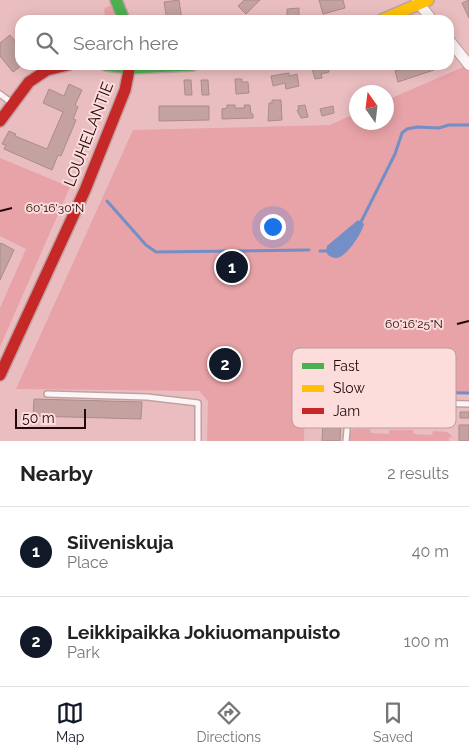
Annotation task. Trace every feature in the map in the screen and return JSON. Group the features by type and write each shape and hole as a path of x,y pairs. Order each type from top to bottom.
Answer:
{"main road":[{"path":"116,0 122,15"},
{"path":"392,15 421,1"},
{"path":"129,2 133,15"},
{"path":"0,121 29,82 47,70"},
{"name":"LOUHELANTIE","path":"0,375 85,190 125,90 128,70"}],"street":[{"path":"421,1 429,15"},
{"path":"454,46 469,65"}],"lane":[{"path":"0,94 13,103"},
{"path":"47,394 147,397 198,403 198,441"},
{"path":"456,404 469,404"},
{"path":"346,441 347,428"}],"shaded area":[{"path":"114,4 117,15 105,15 105,8"},
{"path":"469,62 469,394 456,394 456,348 292,348 292,428 304,428 304,441 207,441 208,401 199,391 16,389 133,130 330,125 349,116 349,130 394,130 394,97 461,68"},
{"path":"0,158 70,187 0,347 0,308 26,249 0,236"},
{"path":"354,429 370,429 371,433 389,434 389,430 413,430 414,434 432,435 433,431 447,432 452,438 449,437 449,441 350,441 350,431"}],"water":[{"path":"358,220 364,224 363,228 349,250 336,258 328,255 326,251 327,246"}],"building":[{"path":"179,0 181,15 166,15 164,2"},
{"path":"244,0 260,0 246,14 238,6"},
{"path":"319,0 343,0 345,8 323,14"},
{"path":"469,0 469,18 462,3"},
{"path":"299,8 299,15 287,15 287,9"},
{"path":"10,35 15,41 16,70 13,72 0,56 0,43"},
{"path":"312,70 328,70 329,72 321,74 322,78 315,79"},
{"path":"399,70 434,70 398,82 395,71"},
{"path":"289,73 289,76 297,74 299,86 286,89 285,83 273,86 271,76"},
{"path":"235,79 242,79 242,82 248,82 249,93 236,94"},
{"path":"184,80 191,80 192,95 185,95"},
{"path":"201,80 208,80 209,95 202,95"},
{"path":"69,84 82,90 75,105 78,107 73,119 76,120 61,156 58,155 52,170 4,149 6,145 2,144 9,131 16,134 15,136 47,149 63,112 43,103 49,89 64,96"},
{"path":"272,100 281,100 282,120 268,121 269,103 272,103"},
{"path":"227,105 235,105 235,108 245,108 244,105 250,105 253,118 222,119 222,109 227,108"},
{"path":"305,105 308,117 301,118 297,110 299,110 298,106"},
{"path":"159,106 209,106 209,120 159,121"},
{"path":"333,106 334,113 322,116 320,109"},
{"path":"1,243 14,250 0,280 0,245"},
{"path":"34,399 142,402 141,419 33,416"},
{"path":"460,412 469,412 469,418 460,418"},
{"path":"459,425 469,425 469,441 459,441"},
{"path":"323,428 341,428 340,441 322,441"}],"waterway":[{"path":"361,222 395,154 402,133 407,129 417,127 439,128 449,125 469,125"},
{"path":"107,201 146,245 156,252 309,250"},
{"path":"320,251 326,251"},
{"path":"456,393 469,393"}],"traffic: fast":[{"path":"116,0 122,15"}],"traffic: slow":[{"path":"394,15 428,0"}],"traffic: jam":[{"path":"0,121 29,82 47,70"},
{"path":"0,375 85,190 125,90 129,70"}],"place":[{"name":"Siiveniskuja","path":"232,267"},
{"name":"Leikkipaikka Jokiuomanpuisto","path":"225,364"}]}
